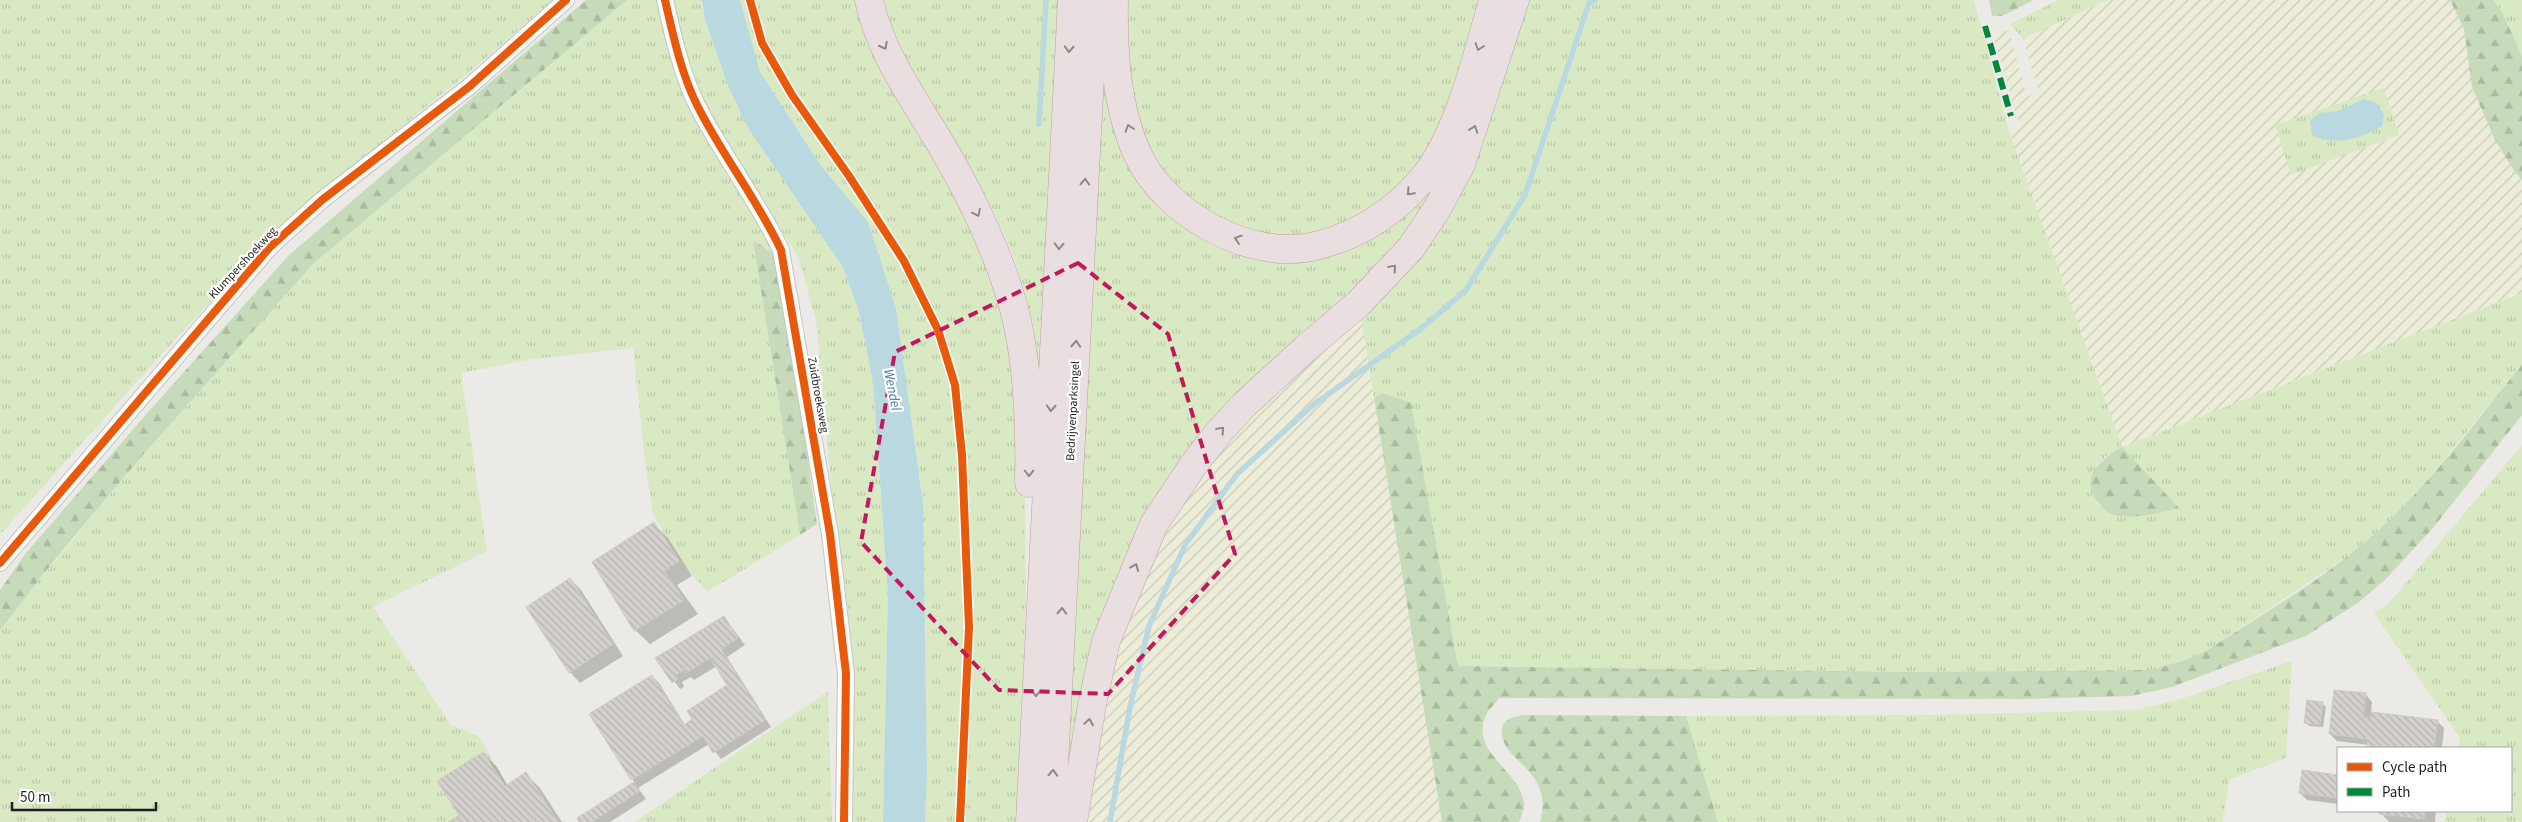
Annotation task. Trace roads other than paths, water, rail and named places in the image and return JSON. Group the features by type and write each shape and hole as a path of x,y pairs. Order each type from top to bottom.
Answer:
{"highway":[{"path":"869,0 875,28 905,88 956,170 981,221 1003,278 1020,335 1030,414 1029,531 1038,644"},
{"name":"Bedrijvenparksingel","path":"1030,822 1072,0"},
{"name":"Bedrijvenparksingel","path":"1051,822 1094,0"},
{"path":"1114,0 1114,28 1121,105 1137,153 1154,181 1177,206 1210,229 1255,244 1285,248 1318,246 1358,232 1398,206 1426,175 1444,146 1456,120 1493,0"},
{"path":"1073,822 1092,706 1106,641 1154,524 1194,464 1220,431 1298,355 1359,303 1411,248 1437,209 1461,164 1515,0"}],"street":[{"name":"Klumpershoekweg","path":"0,563 270,247 322,200 470,86 566,0"},
{"name":"Zuidbroeksweg","path":"665,0 683,70 697,104 766,218 781,250 830,534 842,637 846,674 844,822"}],"water":[{"name":"Wendel","path":"702,0 740,0 760,72 821,166 868,222 896,308 923,504 927,773 925,822 883,822 888,595 873,382 859,312 843,267 748,128 729,88 705,20"},
{"path":"2364,99 2377,103 2384,115 2382,126 2348,140 2321,139 2312,135 2310,121 2320,113 2338,111"}],"waterway":[{"path":"1039,124 1046,0"},
{"path":"1110,822 1130,707 1149,626 1185,545 1237,474 1313,405 1423,327 1466,290 1525,195 1589,3 1595,0"}]}
